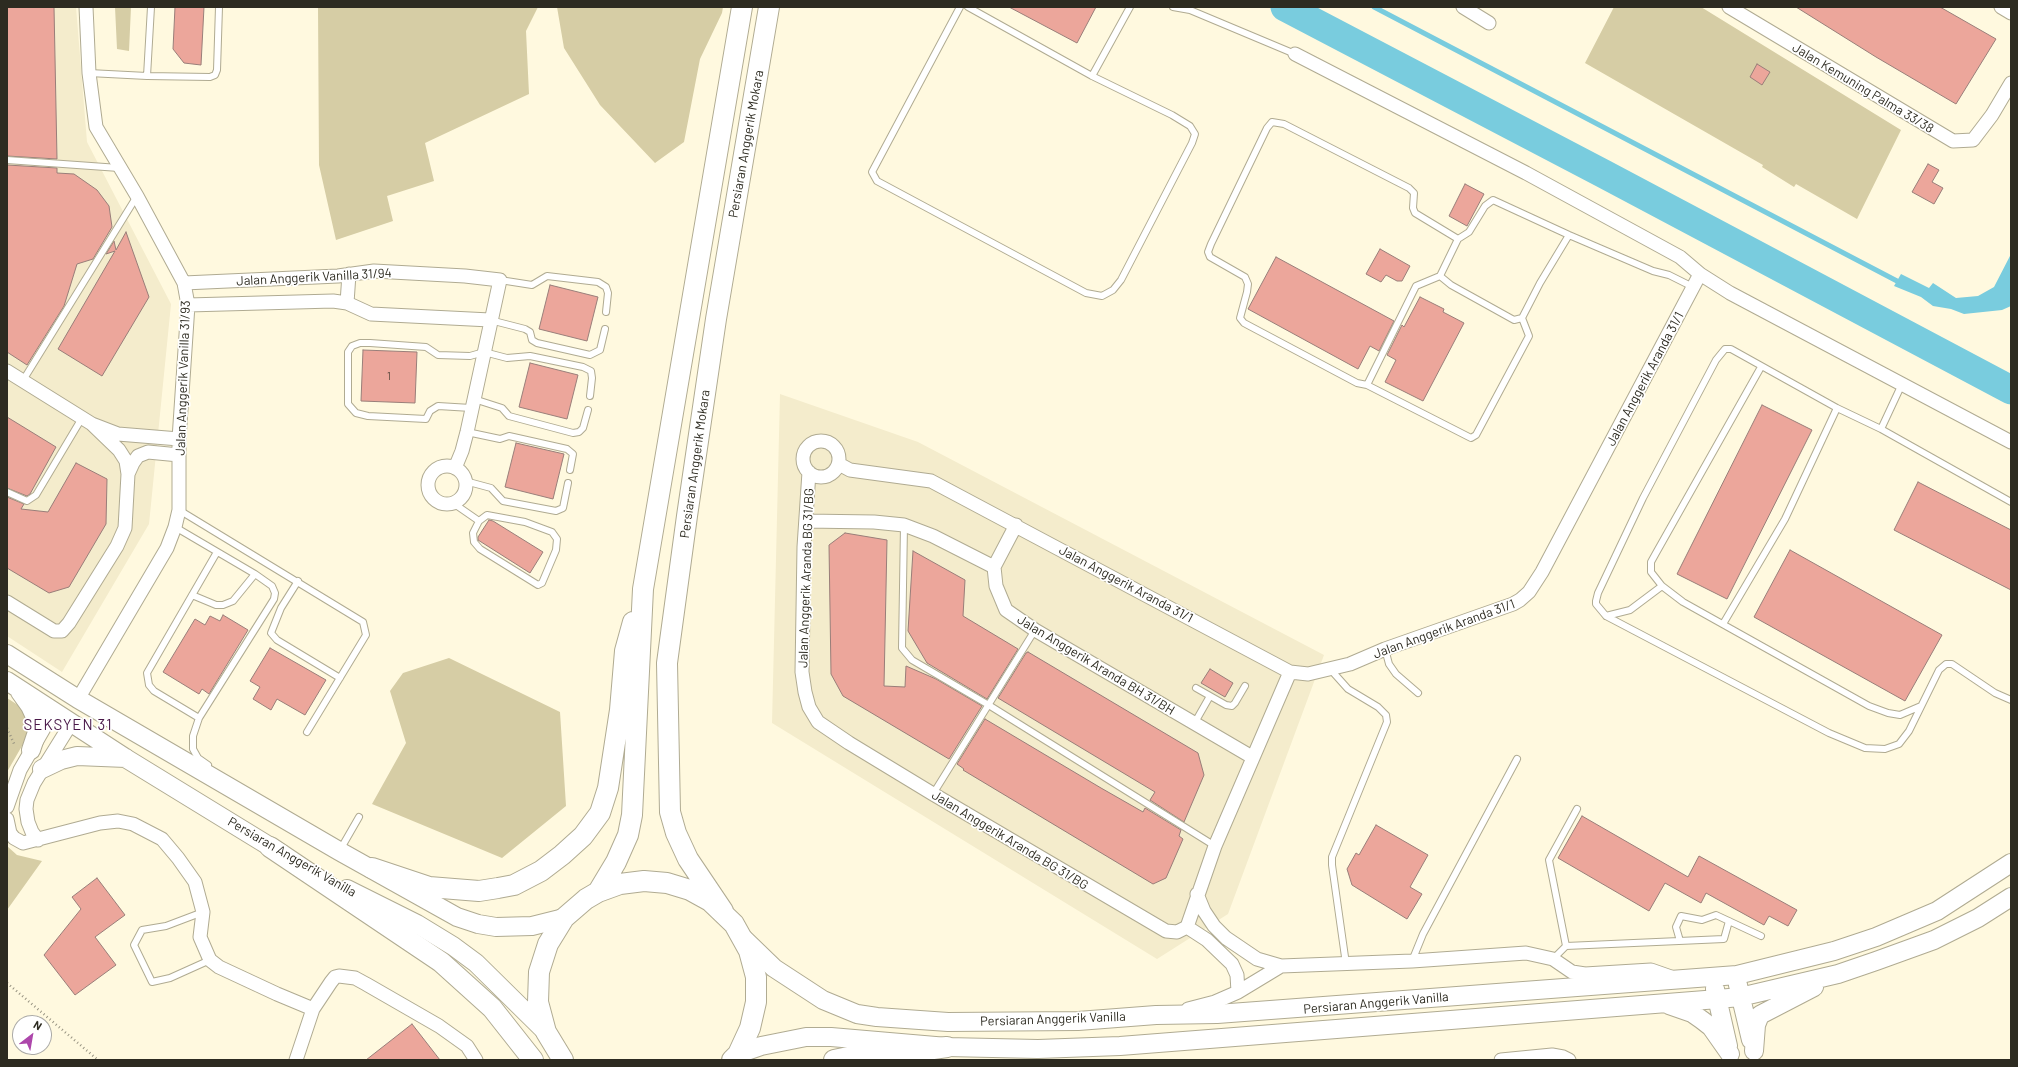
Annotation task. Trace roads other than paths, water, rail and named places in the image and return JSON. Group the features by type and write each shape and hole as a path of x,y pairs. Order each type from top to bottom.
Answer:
{"main road":[{"name":"Persiaran Anggerik Mokara","path":"598,892 616,862 628,834 632,815 643,590 742,7"},
{"name":"Persiaran Anggerik Mokara","path":"735,1057 750,1028 756,1002 756,976 750,951 688,859 676,833 670,812 667,663 686,516 716,319 770,7"},
{"path":"372,868 429,887 480,891 514,885 541,871 583,836 600,813 608,788 618,724 625,651 643,590"},
{"path":"7,654 78,699 339,851 372,868 457,917 478,924 496,926 532,926 564,918"},
{"path":"11,683 30,706 37,721 37,732 31,750"},
{"name":"Persiaran Anggerik Vanilla","path":"11,683 270,848 369,902 417,924 453,946 476,963 546,1032"},
{"path":"76,725 74,713 78,699"},
{"path":"42,769 61,760 78,756 127,758"},
{"path":"270,848 441,962 492,1008 533,1060"},
{"name":"Persiaran Anggerik Vanilla","path":"742,937 774,968 800,986 823,1000 857,1014 877,1017 948,1022 1078,1021 1156,1014 1217,1014 1675,978 1712,978 1737,975 1834,951 1876,936 1937,911 2011,863"},
{"path":"564,1060 546,1032 538,1002 539,972 548,944 564,918 580,904 598,892 620,884 636,882 667,883 690,890 710,901 723,911"},
{"name":"Persiaran Anggerik Vanilla","path":"735,1057 761,1046 806,1038 831,1037 947,1047 1038,1049 1120,1046 1740,997 1838,974 1934,940 1978,918 2011,897"},
{"path":"1755,1055 1756,1025 1760,1015 1838,974"},
{"path":"1737,975 1740,997 1755,1055"},
{"path":"1712,978 1731,1057"},
{"path":"1662,1003 1692,1014 1711,1027 1731,1057"},
{"path":"834,1060 858,1055 898,1054 947,1047"}],"street":[{"name":"Jalan Anggerik Vanilla 31/93","path":"78,699 167,548 175,527 179,510 179,439 188,305 184,283 137,196 96,127 89,73 86,7"},
{"path":"1463,7 1489,23"},
{"name":"Jalan Kemuning Palma 33/38","path":"1729,7 1953,141 1973,140 1992,115 2011,83"},
{"path":"2001,7 2011,13"},
{"path":"1296,54 1680,257 1700,274 1730,293 2011,442"},
{"name":"Jalan Anggerik Vanilla 31/94","path":"184,283 338,276 374,271 465,276 500,280"},
{"path":"347,303 349,274"},
{"name":"Jalan Anggerik Aranda 31/1","path":"839,464 850,470 931,481 1290,672 1308,674 1331,670 1350,664 1385,649 1513,604 1530,592 1700,274"},
{"path":"455,468 462,451 467,432 490,320 500,280"},
{"name":"Jalan Anggerik Vanilla 31/94","path":"188,305 334,301 347,303 371,314 490,320"},
{"path":"7,371 22,382 87,421 118,434 179,439"},
{"path":"7,602 54,631 62,631 69,623 117,546 125,528 128,474 126,461 119,450 87,421"},
{"path":"824,441 834,447 838,452 839,464 832,474 826,476 814,476 805,468 803,457 805,451 813,443 824,441"},
{"path":"128,474 138,456 148,452 179,455"},
{"path":"448,466 455,468 460,472 465,481 466,487 462,497 452,503 438,502 428,491 428,483 434,471 448,466"},
{"name":"Jalan Anggerik Aranda BG 31/BG","path":"809,472 804,547 802,672 809,707 818,722 933,794 1152,924 1166,931 1177,932 1187,926"},
{"path":"806,521 874,522 904,525 933,536 994,567 1016,525"},
{"name":"Jalan Anggerik Aranda BH 31/BH","path":"994,567 996,586 1006,610 1035,630 1252,757"},
{"path":"1238,992 1237,975 1232,964 1207,940 1187,926 1214,846 1290,672"},
{"path":"7,807 20,770 54,711"},
{"path":"38,840 32,832 26,809 27,800 42,769 76,725"},
{"path":"7,819 10,833 14,838 23,843 100,823 118,821 138,826 162,839 195,882 203,912 200,937 210,960 219,967 309,1007"},
{"path":"1197,894 1204,911 1214,926 1226,938 1257,959 1281,966 1412,961 1526,953 1553,959 1572,972 1585,974 1651,970 1675,978"},
{"path":"1156,1014 1215,1002 1238,992 1281,966"},
{"path":"296,1060 309,1007 335,977 344,976 355,978 380,990 439,1026 467,1046 476,1060"},
{"path":"1501,1060 1552,1055 1569,1060"}],"lane":[{"path":"147,76 151,7"},
{"path":"89,73 147,76 210,77 215,75 217,70 219,7"},
{"path":"960,7 872,172 877,181 1086,293 1102,296 1112,290 1121,280 1192,143 1195,134 1190,126 1172,115 1092,76 968,7"},
{"path":"1092,76 1130,7"},
{"path":"1173,7 1190,10 1296,54"},
{"path":"1458,239 1414,213 1414,193 1409,188 1284,124 1272,122 1267,128 1208,252 1210,257 1245,277 1248,284 1248,292 1240,314 1240,318 1244,323 1357,383 1368,385 1471,438 1476,435 1529,336 1522,318 1540,283 1569,235"},
{"path":"7,160 119,168"},
{"path":"22,382 137,196"},
{"path":"1368,385 1416,286 1440,276 1458,239 1469,232 1485,206 1493,200 1653,271 1675,277 1693,287"},
{"path":"500,280 532,285 547,276 598,282 606,287 608,293 606,312"},
{"path":"1440,276 1451,285 1514,320 1522,318"},
{"path":"490,320 525,329 530,332 532,340 537,343 590,355 600,350 605,328"},
{"path":"588,410 583,428 579,432 574,433 509,416 502,408 473,403 438,406 430,411 426,419 368,416 356,413 348,404 348,352 352,346 360,343 426,347 438,355 470,356 484,352 507,358 530,356 583,367 591,371 592,378 590,396"},
{"path":"2010,699 1995,693 1949,664 1938,670 1909,731 1899,744 1884,749 1865,748 1829,733 1606,616 1596,604 1598,593 1643,498 1716,360 1725,349 1731,349 1837,408 1881,429 2011,502"},
{"path":"1761,367 1651,562 1651,572 1662,586 1683,602 1869,706 1888,713 1900,715 1921,706"},
{"path":"1881,429 1902,384"},
{"path":"1723,624 1785,519 1837,408"},
{"path":"7,492 27,501 36,495 87,421"},
{"path":"467,432 500,439 509,436 567,449 573,454 570,470"},
{"path":"465,481 491,488 502,501 556,511 563,508 568,483"},
{"path":"452,503 479,521"},
{"path":"179,510 298,581 363,622 366,635 307,732"},
{"path":"487,515 525,522 552,532 557,540 556,550 542,583 538,585 480,549 474,542 473,533 479,521 487,515"},
{"path":"904,525 902,648 912,660 987,704 1214,846"},
{"path":"175,527 255,574 272,586 275,593 274,599 199,718 193,736 193,748 198,758 248,798"},
{"path":"199,718 154,691 149,685 147,673 217,552"},
{"path":"192,596 216,605 223,605 233,600 255,574"},
{"path":"298,581 281,608 271,633 277,640 340,678"},
{"path":"1606,616 1630,610 1662,586"},
{"path":"933,794 987,704 1035,630"},
{"path":"1385,649 1389,664 1396,674 1418,693"},
{"path":"1331,670 1348,689 1378,707 1386,715 1387,722 1332,857 1346,964"},
{"path":"1196,688 1226,705 1232,706 1244,686"},
{"path":"1194,724 1210,696"},
{"path":"1412,961 1423,934 1517,759"},
{"path":"1566,946 1549,860 1577,809"},
{"path":"339,851 359,817"},
{"path":"203,912 166,926 142,930 134,945 152,982 170,978 210,960"},
{"path":"1680,941 1676,927 1681,916 1702,920 1716,915 1761,936"},
{"path":"1553,959 1566,946 1724,939 1729,921"}],"water":[{"path":"2011,254 2011,306 2002,310 1964,314 1951,309 1933,306 1921,297 1894,286 1901,274 1929,288 1933,283 1956,298 1978,296 1994,287"}],"waterway":[{"path":"1285,7 2011,390"},
{"path":"1374,7 1897,281"}],"district":[{"name":"SEKSYEN 31","path":"68,725"}]}
